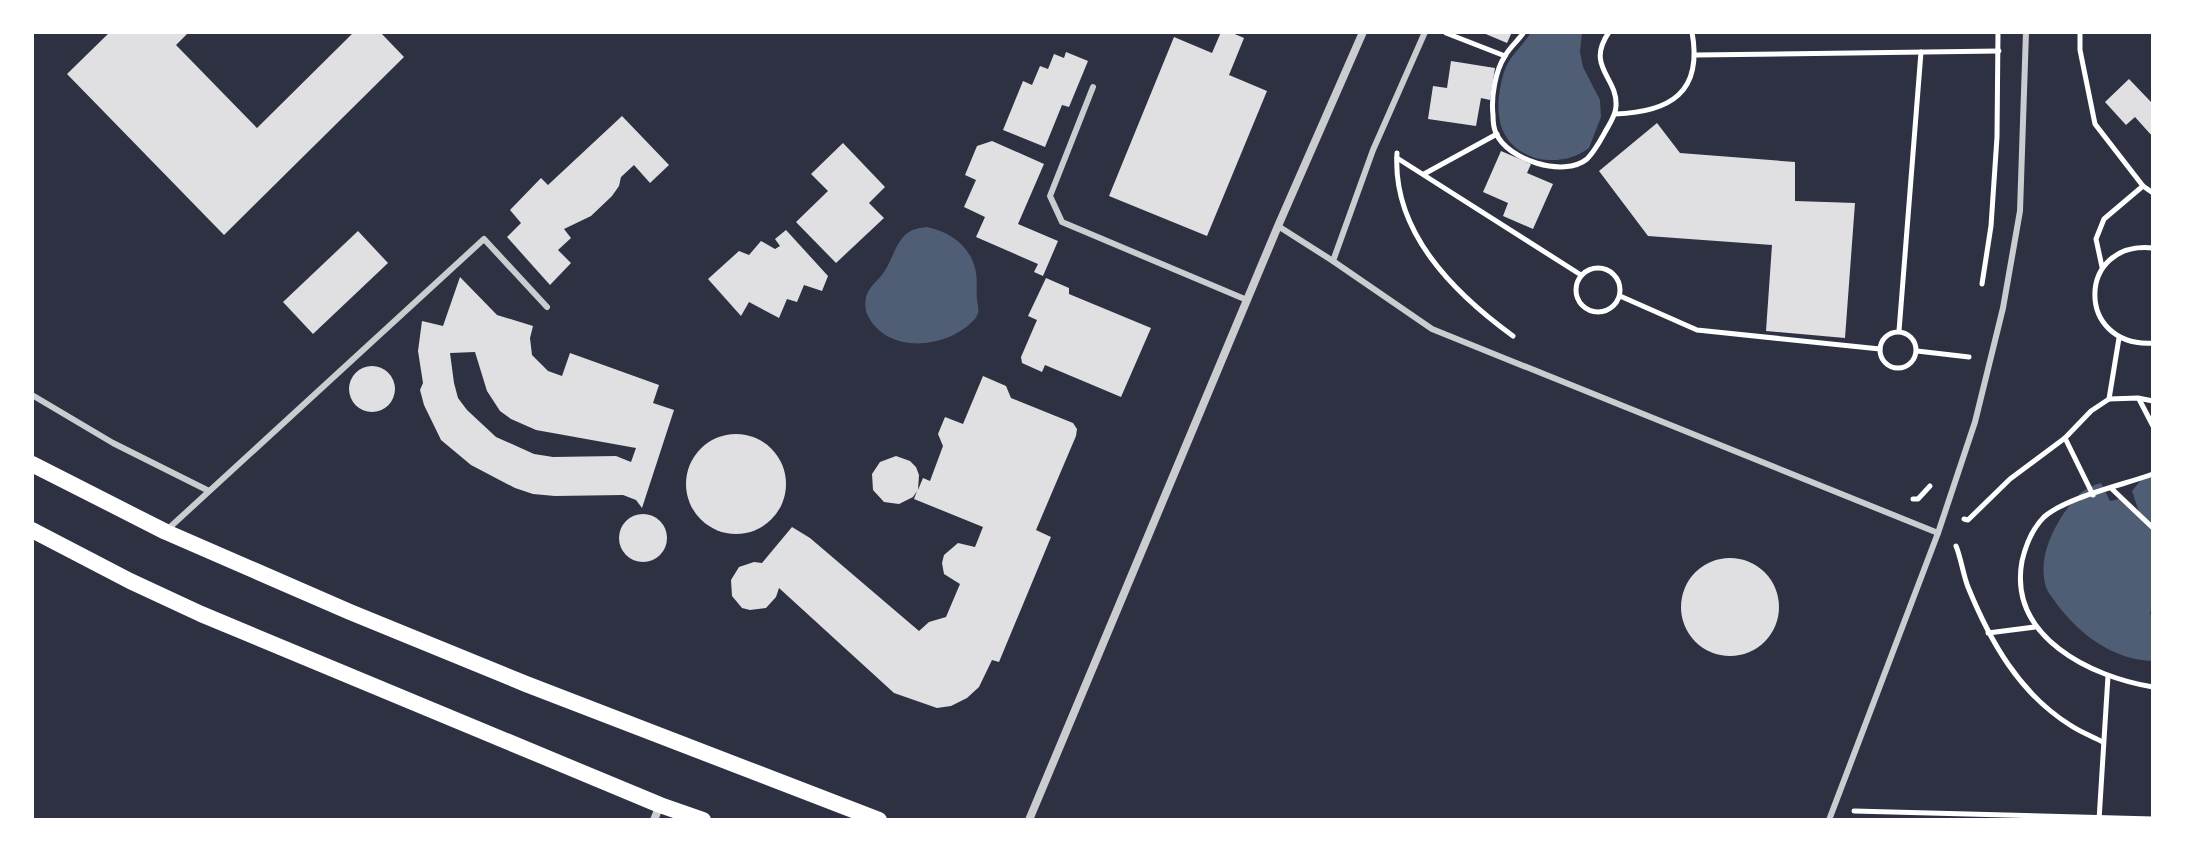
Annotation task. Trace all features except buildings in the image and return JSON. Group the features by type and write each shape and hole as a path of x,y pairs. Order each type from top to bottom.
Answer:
{"main road":[{"path":"32,464 166,532 526,684 879,820"},
{"path":"32,530 201,614 657,812 703,820"}],"street":[{"path":"1029,820 1278,226 1363,32"}],"lane":[{"path":"1333,261 1373,150 1425,32"},
{"path":"1829,820 1938,533 1975,422 2003,308 2020,211 2026,32"},
{"path":"1093,87 1050,196 1062,222 1247,300"},
{"path":"1278,226 1432,329 1938,533"},
{"path":"166,532 484,239 547,307"},
{"path":"32,395 113,443 209,491"}],"path":[{"path":"1444,32 1505,56"},
{"path":"1524,32 1505,56 1494,95 1493,114 1497,134 1507,147 1521,156 1539,164 1562,168 1585,161 1615,114 1615,98 1601,66 1600,54 1609,32"},
{"path":"1615,114 1652,109 1683,92 1694,73 1696,55 1692,32"},
{"path":"1980,297 1991,226 1997,137 1998,32"},
{"path":"2080,32 2080,50 2095,124 2143,186 2153,193"},
{"path":"1696,55 1998,51"},
{"path":"1899,331 1921,52"},
{"path":"1423,174 1497,134"},
{"path":"1398,145 1404,208 1420,244 1445,276 1481,313 1518,340"},
{"path":"1397,158 1581,275"},
{"path":"2102,268 2096,239 2104,219 2143,186"},
{"path":"2153,248 2125,250 2112,257 2102,268 2094,295 2097,312 2106,327 2119,338 2135,343 2153,343"},
{"path":"1600,267 1609,270 1621,286 1620,296 1616,305 1598,313 1580,303 1576,284 1589,269 1600,267"},
{"path":"1620,296 1697,330 1880,349"},
{"path":"1899,331 1915,341 1917,351 1914,360 1907,366 1897,368 1889,366 1882,358 1880,349 1882,340 1889,333 1899,331"},
{"path":"2109,399 2119,338"},
{"path":"1964,370 1971,342"},
{"path":"1917,351 1990,360"},
{"path":"2138,398 2153,426"},
{"path":"1968,520 2010,479 2065,438 2091,411 2109,399 2153,401"},
{"path":"2065,438 2093,495"},
{"path":"2153,474 2055,509 2043,518 2028,540 2021,570 2026,608 2035,627 2071,658 2108,676 2153,687"},
{"path":"1909,499 1918,499 1934,482"},
{"path":"2112,489 2153,528"},
{"path":"1957,547 1963,574 1988,633 2013,673 2069,725 2103,742"},
{"path":"1988,633 2035,627"},
{"path":"2100,818 2108,676"},
{"path":"1851,811 2153,819"}],"water":[{"path":"1531,32 1582,32 1580,52 1583,67 1600,100 1601,117 1589,148 1576,155 1548,160 1534,157 1510,143 1503,130 1498,105 1504,72"},
{"path":"927,227 951,236 968,253 976,272 978,313 973,321 948,337 933,342 902,342 876,327 866,312 866,297 905,235"},
{"path":"2153,471 2153,603 2150,613 2153,619 2153,661 2124,656 2086,635 2049,593 2043,567 2054,530 2080,494 2101,483 2110,501 2123,498 2140,515 2132,491 2145,475"}]}
